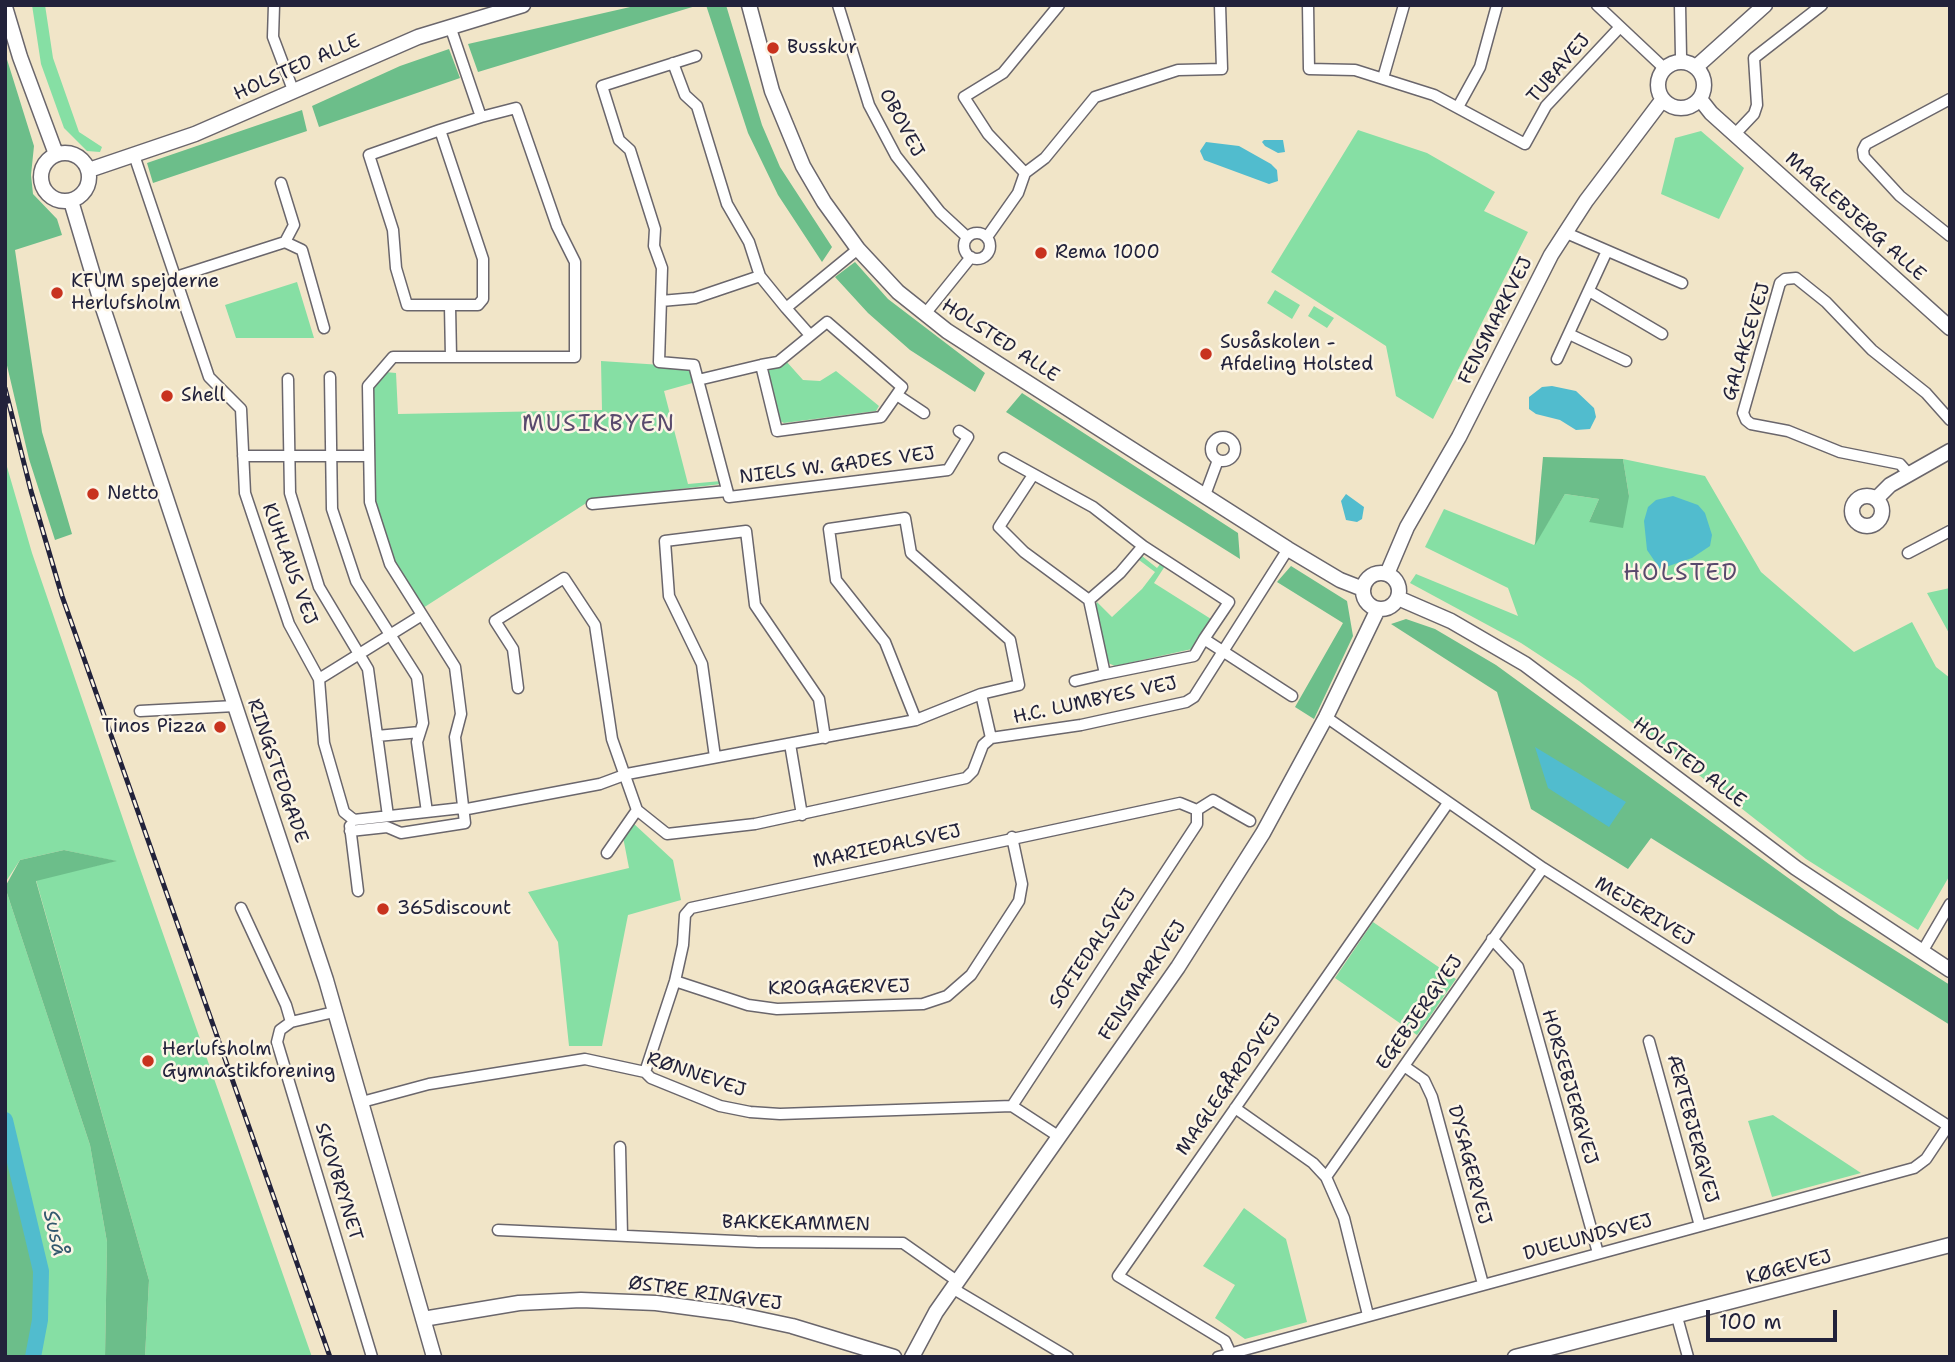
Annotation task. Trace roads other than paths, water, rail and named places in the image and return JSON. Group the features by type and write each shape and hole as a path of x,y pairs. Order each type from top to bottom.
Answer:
{"street":[{"path":"274,5 273,37 293,90"},
{"name":"HOLSTED ALLE","path":"89,170 205,130 293,90 450,26 523,5"},
{"name":"HOLSTED ALLE","path":"749,5 784,126 824,202 858,249 898,292 925,314 1288,549 1340,580 1363,589"},
{"name":"OBOVEJ","path":"838,5 869,105 896,156 940,212 967,237"},
{"path":"1025,173 988,134 964,97 1003,74 1059,5"},
{"path":"987,237 1018,193 1025,173 1045,158 1088,103 1102,92 1178,69 1222,69 1220,5"},
{"name":"TUBAVEJ","path":"1308,5 1309,69 1344,69 1434,94 1525,144 1546,106 1620,27"},
{"path":"1383,78 1404,5"},
{"path":"1458,107 1480,67 1497,5"},
{"path":"1597,5 1665,69"},
{"path":"1665,69 1659,80 1663,99 1682,108 1700,99 1704,79 1681,56 1680,5"},
{"path":"1665,69 1690,65 1765,5"},
{"path":"1735,134 1754,114 1757,105 1755,58 1822,5"},
{"path":"5,7 20,57 56,154"},
{"path":"450,26 481,117"},
{"path":"696,57 602,86 619,140 630,150 655,229 654,246 662,268 659,362 694,365 698,380 761,365 778,362 827,322 902,387 881,417 777,431 761,365"},
{"path":"673,63 685,95 696,106 727,204 749,242 760,276 809,334"},
{"name":"FENSMARKVEJ","path":"1387,574 1407,527 1459,437 1533,286 1564,232 1663,99"},
{"name":"MAGLEBJERG ALLE","path":"1700,99 1735,134 1950,328"},
{"path":"1950,99 1866,144 1863,150 1864,158 1900,196 1950,236"},
{"path":"350,825 387,827 401,833 464,823 455,737 461,714 455,667 390,564 374,515 370,502 368,386 393,357 575,357 575,262 557,226 516,107 440,130 369,155 393,230 396,268 407,305 450,306 482,303 483,259 440,130"},
{"path":"64,152 79,157 89,170 88,186 71,201 55,200 48,195 40,181 44,164 56,154 64,152"},
{"name":"KUHLAUS VEJ","path":"134,155 209,377 242,409 245,493 284,612 319,679 324,743 350,825 358,891"},
{"path":"281,183 294,225 285,242"},
{"name":"RINGSTEDGADE","path":"71,201 106,317 334,1012 434,1357"},
{"path":"1564,232 1606,253 1682,283"},
{"path":"979,233 987,237 991,244 989,253 983,258 971,257 964,248 967,237 979,233"},
{"path":"176,277 285,242 302,250 324,328"},
{"path":"786,308 858,249"},
{"path":"1557,359 1606,253"},
{"path":"925,314 971,257"},
{"path":"661,301 695,298 760,276"},
{"name":"GALAKSEVEJ","path":"1909,474 1900,464 1840,452 1788,431 1751,424 1746,420 1743,413 1780,283 1784,279 1796,278 1826,302 1872,350 1926,393 1950,420"},
{"path":"1589,291 1662,334"},
{"path":"450,306 451,357"},
{"path":"1569,334 1626,360"},
{"path":"330,377 332,509 351,569 417,677 423,723 417,742 427,812"},
{"name":"KUHLAUS VEJ","path":"288,379 290,493 319,587 368,669 388,816"},
{"name":"NIELS W. GADES VEJ","path":"698,380 729,497 948,470 968,437 959,431"},
{"path":"897,395 924,413"},
{"path":"1876,499 1909,474 1950,451"},
{"path":"243,457 369,456"},
{"name":"H.C. LUMBYES VEJ","path":"1004,458 1093,507 1143,545 1228,602 1194,656 1076,681"},
{"path":"1205,495 1218,460"},
{"path":"1033,475 999,527 1024,552 1089,600 1120,573 1143,545"},
{"name":"NIELS W. GADES VEJ","path":"592,504 727,491"},
{"name":"H.C. LUMBYES VEJ","path":"462,809 600,784 627,774 916,719 981,694 1019,685 1010,640 911,553 905,518 829,528 836,580 885,642 916,719"},
{"path":"715,757 702,664 669,596 665,541 746,531 755,605 819,699 825,738"},
{"path":"1908,553 1950,531"},
{"name":"H.C. LUMBYES VEJ","path":"637,810 667,834 755,824 802,815 966,778 973,771 983,745 991,738 1081,725 1186,702 1194,697 1288,549"},
{"path":"1387,574 1398,585 1398,598 1390,607 1378,609 1368,604 1363,589 1371,576 1387,574"},
{"path":"518,688 513,649 495,621 564,578 595,625 612,739 627,774 637,810 607,853"},
{"name":"HOLSTED ALLE","path":"1398,598 1451,621 1525,664 1796,868 1950,970"},
{"name":"H.C. LUMBYES VEJ","path":"1089,600 1105,674"},
{"name":"FENSMARKVEJ","path":"912,1357 955,1284 1178,967 1263,833 1326,717 1378,609"},
{"path":"319,679 422,615"},
{"path":"1205,639 1292,696"},
{"name":"H.C. LUMBYES VEJ","path":"981,694 991,738"},
{"path":"140,711 235,706"},
{"name":"MEJERIVEJ","path":"1326,717 1543,868 1949,1126"},
{"path":"377,736 420,732"},
{"path":"790,744 802,815"},
{"name":"MARIEDALSVEJ","path":"645,1072 675,981 683,945 685,915 691,908 1180,803 1197,810 1213,800 1250,821"},
{"name":"MAGLEGÅRDSVEJ","path":"1230,1352 1226,1341 1118,1276 1448,803"},
{"path":"350,825 388,816 462,809"},
{"name":"SOFIEDALSVEJ","path":"1012,1106 1197,824 1197,810"},
{"name":"KROGAGERVEJ","path":"675,981 748,1004 777,1009 923,1004 947,996 971,975 1018,903 1022,884 1012,837"},
{"name":"EGEBJERGVEJ","path":"1326,1177 1543,868"},
{"path":"1922,952 1950,904"},
{"path":"241,908 286,1005 290,1022 334,1012"},
{"name":"HORSEBJERGVEJ","path":"1492,939 1518,967 1598,1253"},
{"name":"SKOVBRYNET","path":"290,1022 280,1030 277,1042 372,1357"},
{"name":"ÆRTEBJERGVEJ","path":"1649,1041 1700,1226"},
{"name":"RØNNEVEJ","path":"362,1102 429,1084 575,1059 595,1060 638,1073 645,1072 651,1078 720,1106 750,1112 780,1114 1012,1106"},
{"name":"DYSAGERVEJ","path":"1404,1066 1424,1080 1432,1097 1483,1284"},
{"path":"1012,1106 1058,1136"},
{"path":"1235,1108 1314,1163 1326,1177 1344,1218 1368,1315"},
{"name":"DUELUNDSVEJ","path":"1218,1357 1913,1168 1926,1159 1949,1126"},
{"path":"620,1147 622,1235"},
{"name":"BAKKEKAMMEN","path":"498,1230 757,1242 903,1243 955,1284 1068,1357"},
{"name":"KØGEVEJ","path":"1515,1357 1950,1245"},
{"name":"ØSTRE RINGVEJ","path":"423,1319 519,1303 581,1300 656,1303 731,1313 792,1326 894,1357"},
{"path":"1677,1317 1688,1357"}],"water":[{"path":"1283,140 1285,152 1278,153 1265,146 1262,142"},
{"path":"1206,142 1239,146 1271,164 1277,170 1278,181 1269,184 1204,160 1200,151"},
{"path":"1552,386 1576,391 1594,408 1596,417 1590,429 1576,430 1560,420 1536,414 1529,409 1529,397 1542,387"},
{"path":"1346,494 1364,507 1362,519 1357,522 1346,520 1341,501"},
{"path":"1673,496 1698,505 1705,513 1712,535 1710,546 1692,558 1660,569 1647,550 1644,521 1648,507 1656,500"},
{"path":"1535,747 1626,802 1609,827 1548,788"}],"waterway":[{"name":"Suså","path":"5,1120 41,1271 40,1320 33,1357"}],"railway":[{"path":"5,388 31,491 62,596 330,1357"}],"place":[{"name":"Busskur","path":"773,48"},
{"name":"Rema 1000","path":"1041,253"},
{"name":"KFUM spejderne Herlufsholm","path":"57,293"},
{"name":"Susåskolen - Afdeling Holsted","path":"1206,354"},
{"name":"Shell","path":"167,396"},
{"name":"Netto","path":"93,494"},
{"name":"Tinos Pizza","path":"220,727"},
{"name":"365discount","path":"383,909"},
{"name":"Herlufsholm Gymnastikforening","path":"148,1061"}],"district":[{"name":"MUSIKBYEN","path":"599,425"},
{"name":"HOLSTED","path":"1681,574"}]}
